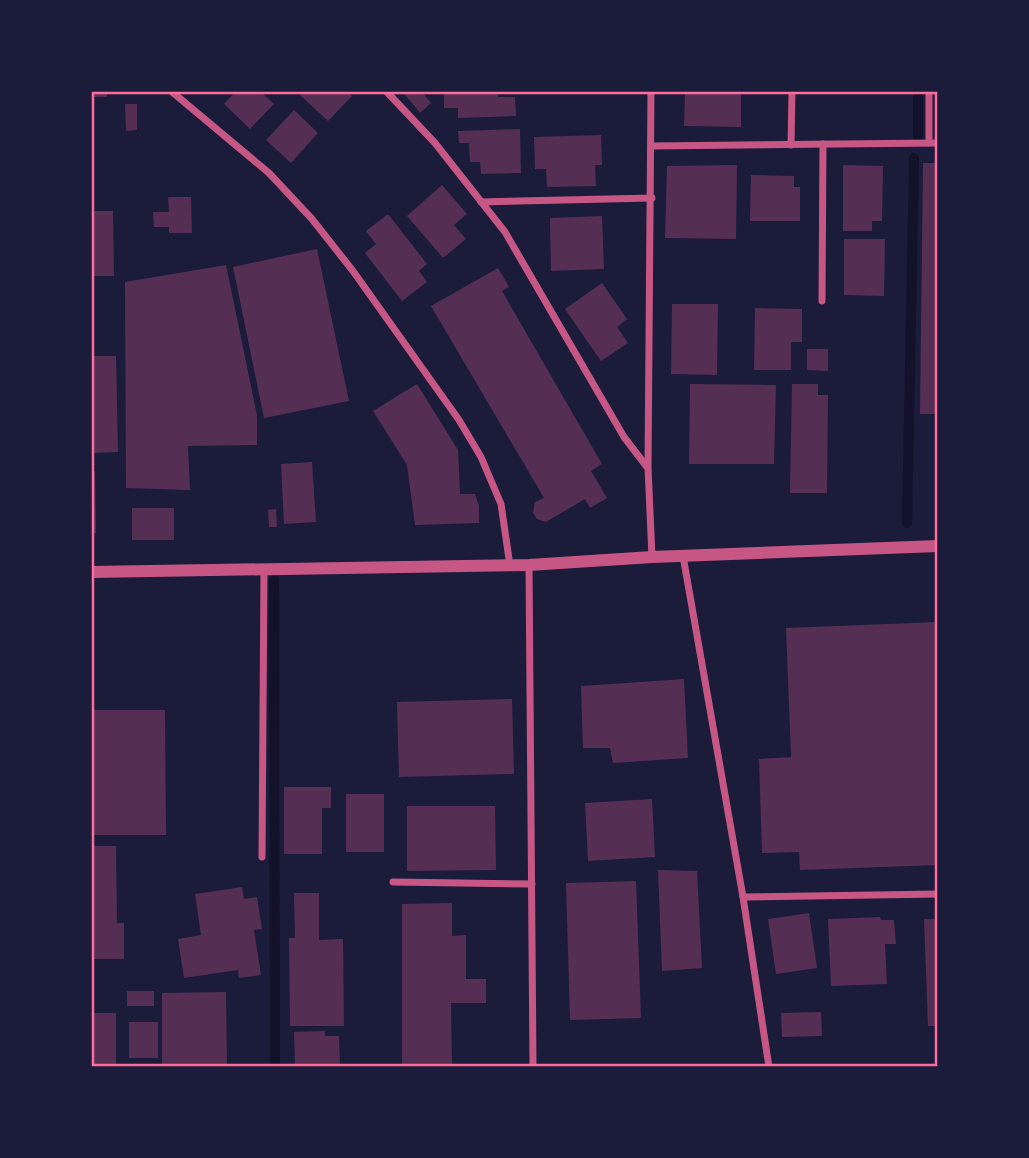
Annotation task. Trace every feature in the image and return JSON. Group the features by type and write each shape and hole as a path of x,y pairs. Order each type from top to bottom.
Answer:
{"street":[{"path":"171,91 269,173 312,219 360,281 459,421 481,457 500,504 510,566"},
{"path":"386,91 435,143 505,232 624,437 648,467"},
{"path":"651,91 648,467 652,557"},
{"path":"791,145 792,91"},
{"path":"929,91 929,143"},
{"path":"652,146 938,143"},
{"path":"822,144 822,302"},
{"path":"481,202 652,198"},
{"path":"91,572 510,566 652,557 938,546"},
{"path":"683,556 743,897 769,1067"},
{"path":"529,565 533,1067"},
{"path":"262,857 264,569"},
{"path":"393,882 532,884"},
{"path":"743,897 938,894"}],"building":[{"path":"91,91 107,91 107,97 91,97"},
{"path":"236,91 260,91 274,104 250,129 224,104"},
{"path":"304,91 347,91 352,96 328,121 300,95"},
{"path":"402,91 421,91 431,103 420,113"},
{"path":"444,91 498,91 498,97 515,97 516,116 458,118 458,108 444,108"},
{"path":"685,91 741,91 741,127 684,126"},
{"path":"125,104 137,104 137,130 126,131"},
{"path":"294,110 318,133 291,163 266,140"},
{"path":"520,129 521,173 481,174 480,162 470,162 469,143 459,143 458,131"},
{"path":"601,135 602,165 595,165 596,186 547,187 546,169 535,169 534,137"},
{"path":"923,163 938,163 938,414 920,414"},
{"path":"737,165 736,239 665,238 667,166"},
{"path":"843,165 883,166 882,221 872,221 872,231 843,231"},
{"path":"751,175 794,176 794,187 800,187 800,221 750,221"},
{"path":"442,185 467,214 454,225 466,239 443,258 407,216"},
{"path":"168,197 191,197 192,233 169,233 169,227 154,227 153,212 169,212"},
{"path":"93,211 113,211 114,276 94,276"},
{"path":"388,214 427,264 419,271 427,282 402,301 365,253 376,244 366,231"},
{"path":"602,216 604,269 551,271 550,218"},
{"path":"844,239 885,239 884,296 844,295"},
{"path":"317,249 349,401 264,418 233,267"},
{"path":"226,265 257,415 257,445 188,446 190,490 126,488 125,282"},
{"path":"498,268 509,287 502,291 602,464 591,471 607,498 590,508 585,499 546,522 537,519 533,513 535,502 544,498 431,306"},
{"path":"602,283 627,319 617,327 628,343 601,361 565,309"},
{"path":"672,304 718,304 717,375 671,374"},
{"path":"755,308 802,309 802,342 791,342 791,370 754,370"},
{"path":"807,349 828,349 828,371 807,370"},
{"path":"91,356 116,356 118,452 92,453"},
{"path":"417,384 458,450 460,494 475,494 479,506 479,523 415,525 407,465 373,411"},
{"path":"690,384 776,385 774,464 689,464"},
{"path":"792,384 818,384 818,395 828,395 827,493 790,493"},
{"path":"312,462 316,522 284,524 281,464"},
{"path":"91,471 95,471 96,533 91,533"},
{"path":"132,508 174,508 174,540 132,540"},
{"path":"276,509 277,527 269,527 268,510"},
{"path":"938,622 938,865 800,870 799,852 762,853 759,759 791,757 786,628"},
{"path":"684,679 688,758 613,763 610,748 583,748 581,686"},
{"path":"512,699 514,774 399,777 397,702"},
{"path":"91,710 165,710 166,835 91,835"},
{"path":"284,787 331,787 331,808 322,808 322,854 284,854"},
{"path":"346,794 384,794 384,852 346,852"},
{"path":"652,799 655,857 588,861 585,803"},
{"path":"407,806 495,806 496,870 407,871"},
{"path":"91,846 116,846 117,923 124,923 124,959 91,959"},
{"path":"658,870 697,871 702,968 662,971"},
{"path":"636,881 641,1018 570,1020 566,883"},
{"path":"242,887 244,899 257,897 262,929 254,930 261,975 239,978 238,970 184,978 178,939 201,935 195,894"},
{"path":"294,893 319,893 319,940 343,939 344,1026 290,1026 289,938 295,938"},
{"path":"452,903 452,936 466,935 466,979 486,979 486,1003 451,1003 452,1066 402,1066 402,904"},
{"path":"809,913 817,968 776,974 768,919"},
{"path":"880,917 881,920 894,920 896,944 885,944 887,984 831,986 828,919"},
{"path":"924,919 938,919 938,1026 928,1026"},
{"path":"127,991 154,991 154,1006 127,1006"},
{"path":"226,992 227,1067 162,1067 162,993"},
{"path":"821,1012 822,1036 782,1037 781,1013"},
{"path":"91,1013 116,1013 116,1067 91,1067"},
{"path":"129,1022 158,1022 158,1058 129,1058"},
{"path":"325,1031 325,1036 339,1036 340,1067 295,1067 294,1032"}],"waterway":[{"path":"918,91 918,136"},
{"path":"907,523 914,158"},
{"path":"274,580 275,1067"}]}
